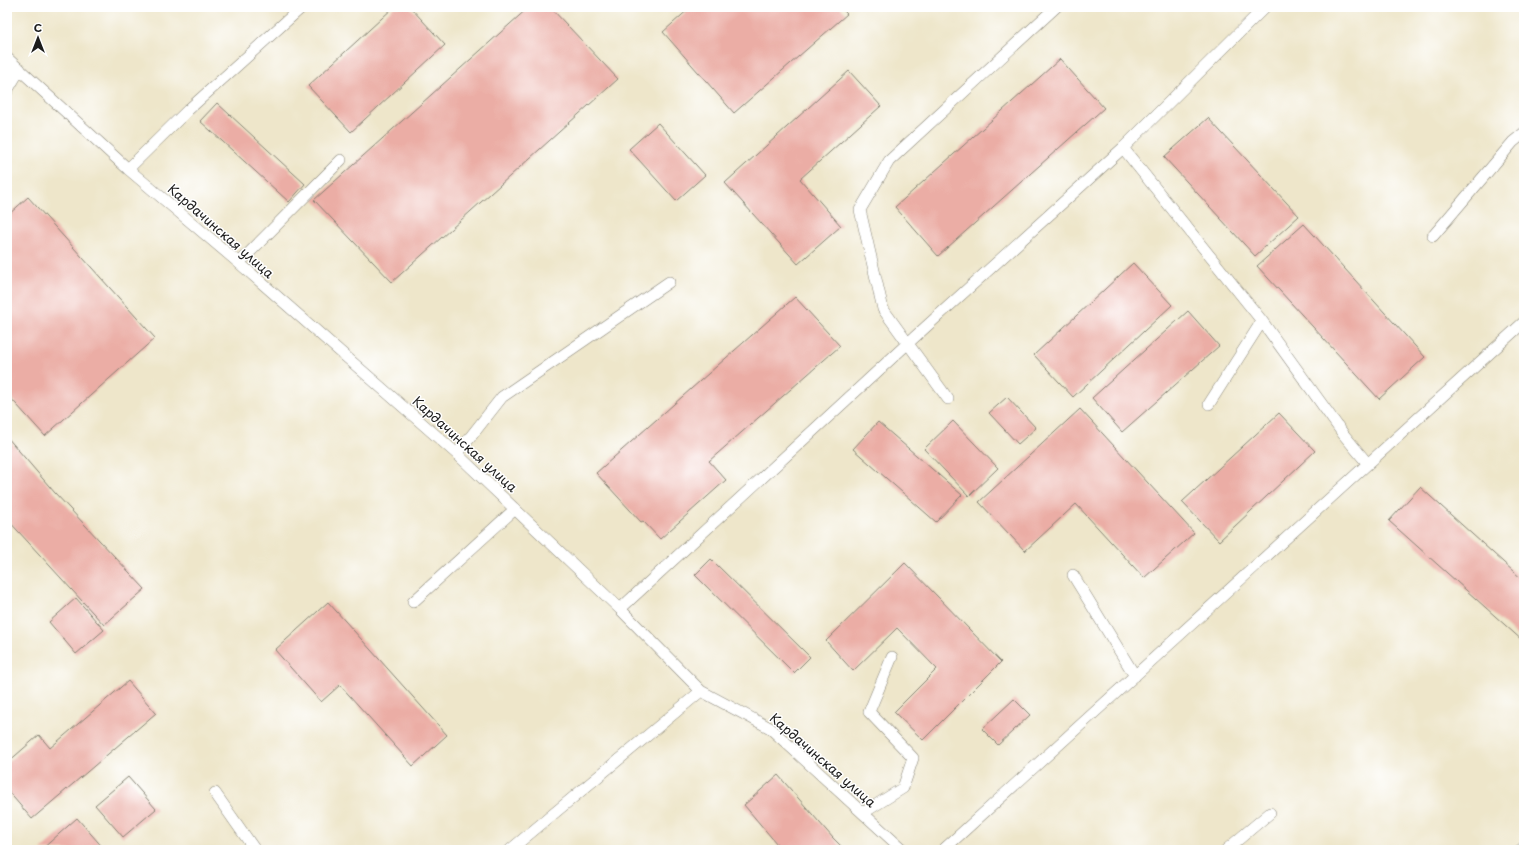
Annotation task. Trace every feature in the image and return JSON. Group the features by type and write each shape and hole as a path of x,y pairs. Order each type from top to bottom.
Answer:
{"lane":[{"path":"128,169 188,110 302,7"},
{"path":"948,400 883,309 860,210 889,161 1056,7"},
{"path":"620,609 907,344 1123,148 1265,7"},
{"name":"Кардачинская улица","path":"7,58 128,169 239,263 457,454 620,609 701,691 770,728 903,850"},
{"path":"7,91 20,69"},
{"path":"1433,236 1513,142 1524,133"},
{"path":"1123,148 1262,321 1344,435 1368,464"},
{"path":"239,263 340,160"},
{"path":"457,454 502,398 669,282"},
{"path":"1209,404 1262,321"},
{"path":"944,850 1524,322"},
{"path":"414,602 515,509"},
{"path":"1073,574 1135,676"},
{"path":"863,812 904,788 913,758 869,712 892,657"},
{"path":"510,850 701,691"},
{"path":"214,793 255,850"},
{"path":"1226,850 1270,813"},
{"path":"1521,850 1524,847"}],"building":[{"path":"394,7 410,7 445,45 351,132 308,86"},
{"path":"529,7 550,7 618,79 392,282 314,200"},
{"path":"691,7 840,7 847,14 734,113 663,32"},
{"path":"1060,59 1104,108 938,256 895,207"},
{"path":"849,71 881,106 800,179 841,226 798,264 725,183"},
{"path":"217,103 305,184 289,202 200,121"},
{"path":"1208,118 1299,216 1255,256 1164,157"},
{"path":"658,123 705,175 676,201 629,149"},
{"path":"28,197 155,338 45,436 7,394 7,216"},
{"path":"1304,224 1425,357 1379,399 1257,266"},
{"path":"1133,263 1172,305 1073,397 1034,355"},
{"path":"795,297 840,346 709,461 726,480 660,539 643,521 641,522 596,473"},
{"path":"1188,311 1219,346 1122,432 1092,398"},
{"path":"1007,397 1036,428 1018,444 989,413"},
{"path":"1080,409 1194,533 1144,578 1076,504 1025,551 979,502"},
{"path":"1279,413 1315,451 1219,541 1182,502"},
{"path":"953,421 998,468 969,496 924,449"},
{"path":"878,422 962,495 936,522 853,449"},
{"path":"7,437 55,493 145,589 104,625 7,519"},
{"path":"1420,487 1524,581 1524,642 1389,521"},
{"path":"711,559 810,657 794,673 695,575"},
{"path":"905,563 1001,662 923,740 894,712 937,669 897,628 853,671 826,641"},
{"path":"76,598 104,630 76,654 49,622"},
{"path":"328,602 447,735 413,766 340,685 321,702 275,650"},
{"path":"128,681 156,713 32,819 7,790 7,763 39,735 50,748"},
{"path":"1014,699 1030,715 998,745 982,729"},
{"path":"778,775 845,850 782,850 744,805"},
{"path":"128,777 156,809 123,837 95,805"},
{"path":"77,818 105,850 41,850"}]}
